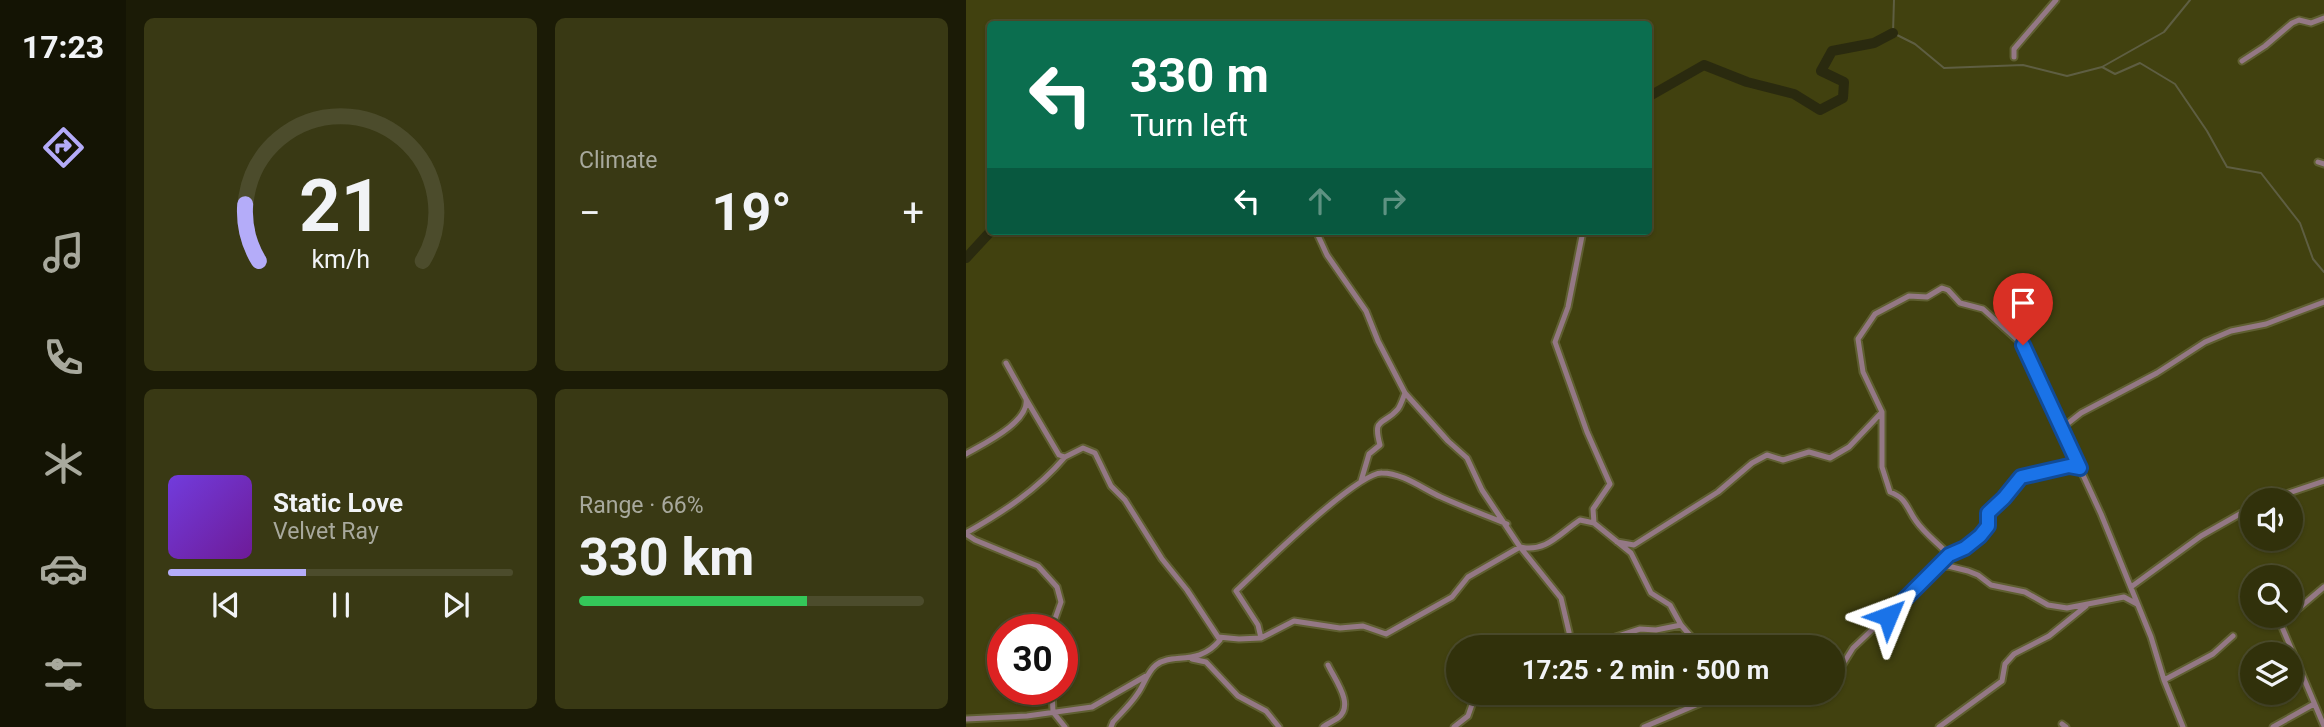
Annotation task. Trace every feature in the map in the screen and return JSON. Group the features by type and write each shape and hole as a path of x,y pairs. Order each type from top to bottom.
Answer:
{"street":[{"path":"2014,57 2014,49 2056,0"},
{"path":"2242,61 2292,23 2299,20 2311,23 2324,18"},
{"path":"1318,235 1327,255 1366,311 1405,393 1466,458 1482,490 1520,547 1561,598 1569,635"},
{"path":"1582,235 1568,307 1555,342 1587,432 1610,484 1593,509 1594,523"},
{"path":"1949,555 1916,520 1910,507 1900,496 1890,492 1882,467 1882,412 1863,372 1858,339 1875,314 1909,296 1927,297 1942,288 1948,290 1960,303 1983,309 2023,345 2131,587 2183,727"},
{"path":"2062,428 2081,413 2157,373 2205,342 2231,331 2266,324 2324,302"},
{"path":"1006,363 1056,451 1065,457"},
{"path":"1362,481 1369,454 1380,445 1376,431 1379,422 1399,408 1405,393"},
{"path":"966,454 1000,434 1020,418 1027,405 1026,399"},
{"path":"1617,542 1634,545 1718,492 1752,463 1767,455 1783,460 1808,452 1830,458 1849,447 1882,412"},
{"path":"1057,614 1061,602 1057,587 1038,566 975,540 966,533 1005,511 1065,457 1083,449 1094,453 1111,486 1125,500 1162,559 1187,590 1218,637 1218,643 1208,652 1192,659 1158,663 1111,727"},
{"path":"1845,661 1853,648 1949,555 1965,548 1980,536 1988,526 1988,513 2021,477 2069,466 2080,468"},
{"path":"1261,638 1258,625 1236,591 1300,531 1362,481 1378,472 1396,475 1507,524"},
{"path":"2303,488 2324,481"},
{"path":"2131,587 2200,536 2240,514"},
{"path":"1218,637 1261,638 1294,621 1340,628 1363,626 1386,634 1452,597 1468,577 1520,547 1532,550 1542,548 1580,520 1594,523 1631,553 1645,585 1651,593 1670,605 1690,635"},
{"path":"1938,567 1948,566 1968,571 1991,585 2025,592 2048,605 2067,608 2123,597 2138,604"},
{"path":"2303,604 2324,587"},
{"path":"1939,727 2003,681 2005,664 2014,654 2049,636 2088,604"},
{"path":"1622,635 1640,629 1656,630 1681,625"},
{"path":"2282,628 2324,726"},
{"path":"2164,680 2213,654 2233,636"},
{"path":"1192,659 1206,662 1238,696 1266,711 1279,727"},
{"path":"1322,727 1340,717 1345,710 1345,701 1328,665"},
{"path":"966,719 1092,707 1149,675"},
{"path":"2273,727 2315,704"},
{"path":"1053,705 1053,712 1065,727"},
{"path":"1454,727 1468,716 1472,705"},
{"path":"1644,727 1696,705"}],"waterway":[{"path":"1894,0 1893,33 1915,44 1944,68 2023,65 2067,76 2102,67 2164,32 2190,0"},
{"path":"1652,95 1704,65 1747,82 1794,94 1820,110 1843,98 1844,82 1821,71 1832,51 1874,43 1893,33"},
{"path":"2102,67 2115,74 2140,63 2175,84 2207,131 2227,167 2261,173 2300,223 2313,259 2324,272"},
{"path":"966,258 987,235"}],"route":[{"path":"1888,616 1949,555 1965,548 1980,536 1988,526 1988,513 2021,477 2069,466 2080,468 2023,345"}]}
